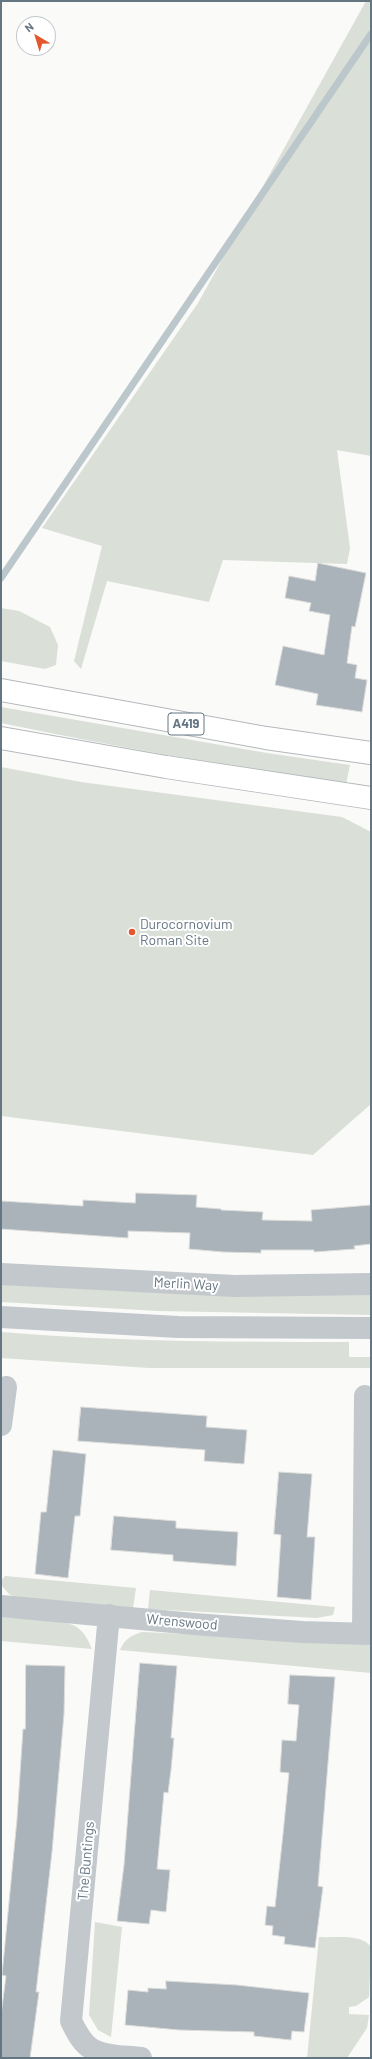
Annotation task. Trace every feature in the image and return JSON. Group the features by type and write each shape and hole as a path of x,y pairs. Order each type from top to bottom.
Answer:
{"highway":[{"name":"A419","path":"1,690 266,738 371,753"},
{"path":"1,738 166,768 371,798"}],"street":[{"name":"Merlin Way","path":"1,1274 235,1286 371,1284"},
{"path":"1,1317 178,1327 371,1328"},
{"path":"1,1425 6,1387"},
{"name":"Wrenswood","path":"1,1606 294,1631 367,1633 365,1396"},
{"name":"The Buntings","path":"109,1616 71,2021 80,2037 92,2049 110,2055 141,2058"}],"shaded area":[{"path":"366,1 371,1 371,456 337,450 350,548 347,564 223,560 209,602 107,581 81,669 74,661 102,546 42,528 198,303"},
{"path":"1,608 19,611 50,627 58,645 56,665 45,669 1,661"},
{"path":"1,707 267,753 350,765 346,784 217,764 1,723"},
{"path":"1,767 81,782 342,817 371,832 371,1104 313,1155 1,1116"},
{"path":"1,1282 371,1294 371,1315 158,1311 1,1302"},
{"path":"1,1332 132,1340 349,1342 349,1357 371,1357 371,1368 149,1368 1,1358"},
{"path":"5,1576 136,1588 133,1608 20,1598 10,1595 1,1585 1,1581"},
{"path":"150,1590 335,1607 333,1615 317,1618 148,1609"},
{"path":"1,1617 61,1622 75,1626 81,1630 92,1649 1,1641"},
{"path":"142,1632 361,1642 371,1646 371,1673 120,1650 128,1638"},
{"path":"95,1922 122,1927 111,2037 98,2030 89,2015"},
{"path":"319,1937 355,1938 367,1943 371,1947 369,1997 356,2006 349,2007 349,2014 369,2015 367,2028 347,2058 307,2058"}],"building":[{"path":"318,563 366,573 355,627 352,626 347,663 357,665 355,678 367,680 362,712 316,705 318,694 275,685 283,646 324,655 330,615 309,611 311,603 285,598 289,576 315,581"},
{"path":"136,1193 197,1195 196,1207 263,1212 262,1220 312,1221 311,1210 371,1205 371,1244 354,1246 355,1249 314,1252 314,1250 261,1250 261,1253 223,1252 189,1249 190,1233 128,1231 128,1238 1,1229 1,1201 83,1206 83,1200 135,1203"},
{"path":"81,1407 207,1416 206,1427 247,1430 244,1464 204,1461 205,1450 78,1441"},
{"path":"53,1450 86,1454 80,1516 75,1516 68,1578 35,1574 41,1512 46,1512"},
{"path":"279,1472 312,1474 307,1537 315,1537 311,1600 277,1597 281,1535 274,1534"},
{"path":"114,1516 176,1521 176,1528 238,1532 236,1566 173,1561 173,1555 111,1550"},
{"path":"140,1663 177,1666 171,1738 174,1738 171,1770 168,1793 164,1792 157,1869 170,1870 166,1912 151,1910 149,1924 117,1921 124,1865"},
{"path":"26,1665 65,1666 64,1714 52,1852 36,1992 39,1992 30,2058 1,2058 1,2015 6,1976 2,1975 17,1819 23,1729 25,1729"},
{"path":"290,1675 335,1677 318,1886 323,1887 315,1948 284,1944 285,1937 272,1935 273,1926 265,1925 267,1906 275,1907 289,1773 280,1772 282,1740 296,1741 299,1705 288,1704"},
{"path":"166,1981 237,1985 309,1993 304,2032 292,2031 291,2040 254,2036 254,2032 179,2030 125,2025 128,1990 148,1992 148,1988 166,1989"}],"waterway":[{"path":"1,578 371,34"}],"place":[{"name":"Durocornovium Roman Site","path":"132,932"}]}
